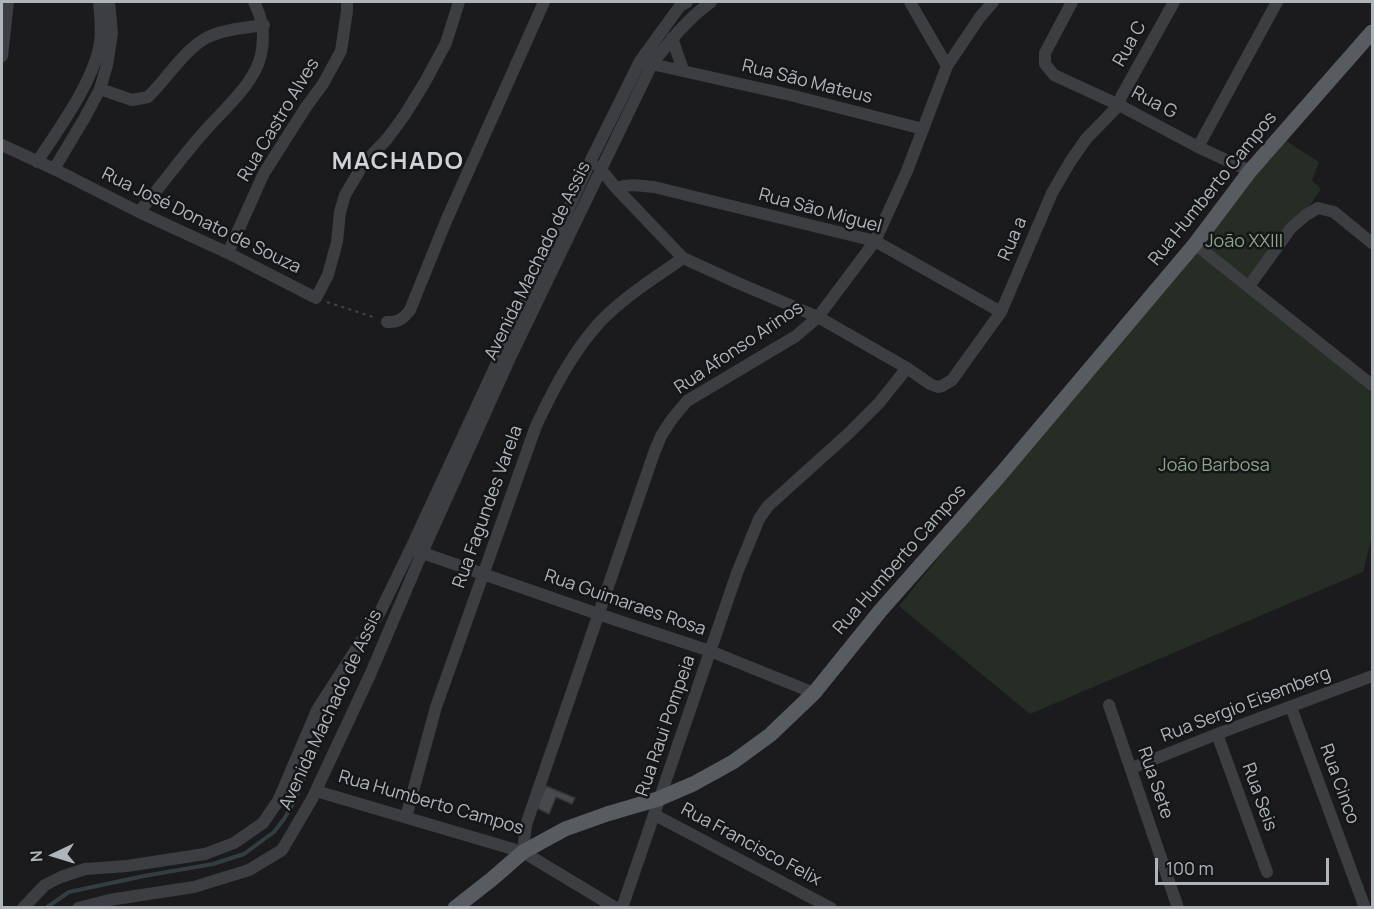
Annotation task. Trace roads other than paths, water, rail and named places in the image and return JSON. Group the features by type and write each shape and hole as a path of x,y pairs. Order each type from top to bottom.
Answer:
{"main road":[{"name":"Rua Humberto Campos","path":"523,852 565,829 658,799 693,784 734,762 770,735 814,693 881,610 1001,474 1195,244 1250,171 1372,32"},
{"path":"460,906 523,852"}],"street":[{"path":"2,56 8,2"},
{"path":"38,162 86,83 96,61 101,25 99,2"},
{"path":"54,169 100,89 107,65 112,33 109,2"},
{"path":"139,212 251,78 261,55 264,25 254,2"},
{"name":"Rua Castro Alves","path":"228,253 264,173 323,84 341,51 347,2"},
{"name":"Rua José Donato de Souza","path":"2,145 228,253 316,298 328,275 337,242 340,212 348,189 364,163 398,124 424,82 446,43 459,2"},
{"path":"387,322 393,323 404,318 410,310 446,221 544,2"},
{"name":"Avenida Machado de Assis","path":"23,908 45,885 61,877 85,869 127,866 205,854 234,843 263,823 278,801 317,710 416,551 602,170 646,63 690,18 711,2"},
{"path":"910,2 947,66"},
{"name":"Rua Afonso Arinos","path":"523,852 526,825 661,436 687,401 796,336 818,317 875,242 907,171 947,66 980,17 993,2"},
{"name":"Rua G","path":"1072,2 1045,53 1045,64 1054,75 1250,171"},
{"name":"Rua C","path":"1119,105 1121,97 1174,2"},
{"path":"1198,147 1276,2"},
{"path":"681,3 690,18"},
{"name":"Avenida Machado de Assis","path":"78,908 109,900 194,887 249,870 282,850 312,799 370,675 416,551 592,158 681,3"},
{"path":"100,89 132,100 148,97 185,55 208,37 231,30 264,25"},
{"path":"672,38 683,70"},
{"name":"Rua São Mateus","path":"646,63 790,95 923,129"},
{"name":"Rua a","path":"907,368 938,387 952,380 1001,312 1052,193 1070,162 1086,139 1119,105"},
{"path":"592,158 616,188 683,258 818,317 907,368"},
{"name":"Rua São Miguel","path":"616,188 622,185 654,187 875,242 1001,312"},
{"path":"1249,286 1290,228 1318,208 1334,212 1372,243"},
{"path":"1195,244 1372,385"},
{"name":"Rua Fagundes Varela","path":"406,817 436,707 536,426 559,380 599,323 626,299 683,258"},
{"name":"Rua Raui Pompeia","path":"622,908 710,651 759,519 768,506 879,403 907,368"},
{"name":"Rua Guimaraes Rosa","path":"416,551 710,651 814,693"},
{"name":"Rua Sergio Eisemberg","path":"1132,768 1372,676"},
{"name":"Rua Sete","path":"1109,705 1178,908"},
{"name":"Rua Cinco","path":"1291,707 1365,908"},
{"name":"Rua Seis","path":"1217,734 1267,872"},
{"name":"Rua Humberto Campos","path":"316,791 523,852"},
{"name":"Rua Francisco Felix","path":"654,815 831,908"},
{"path":"523,852 616,908"}],"waterway":[{"path":"46,908 69,892 213,864 244,854 274,832 284,819 328,725"}],"district":[{"name":"MACHADO","path":"398,162"}],"park label":[{"name":"João XXIII","path":"1244,242"},
{"name":"João Barbosa","path":"1214,466"}]}
